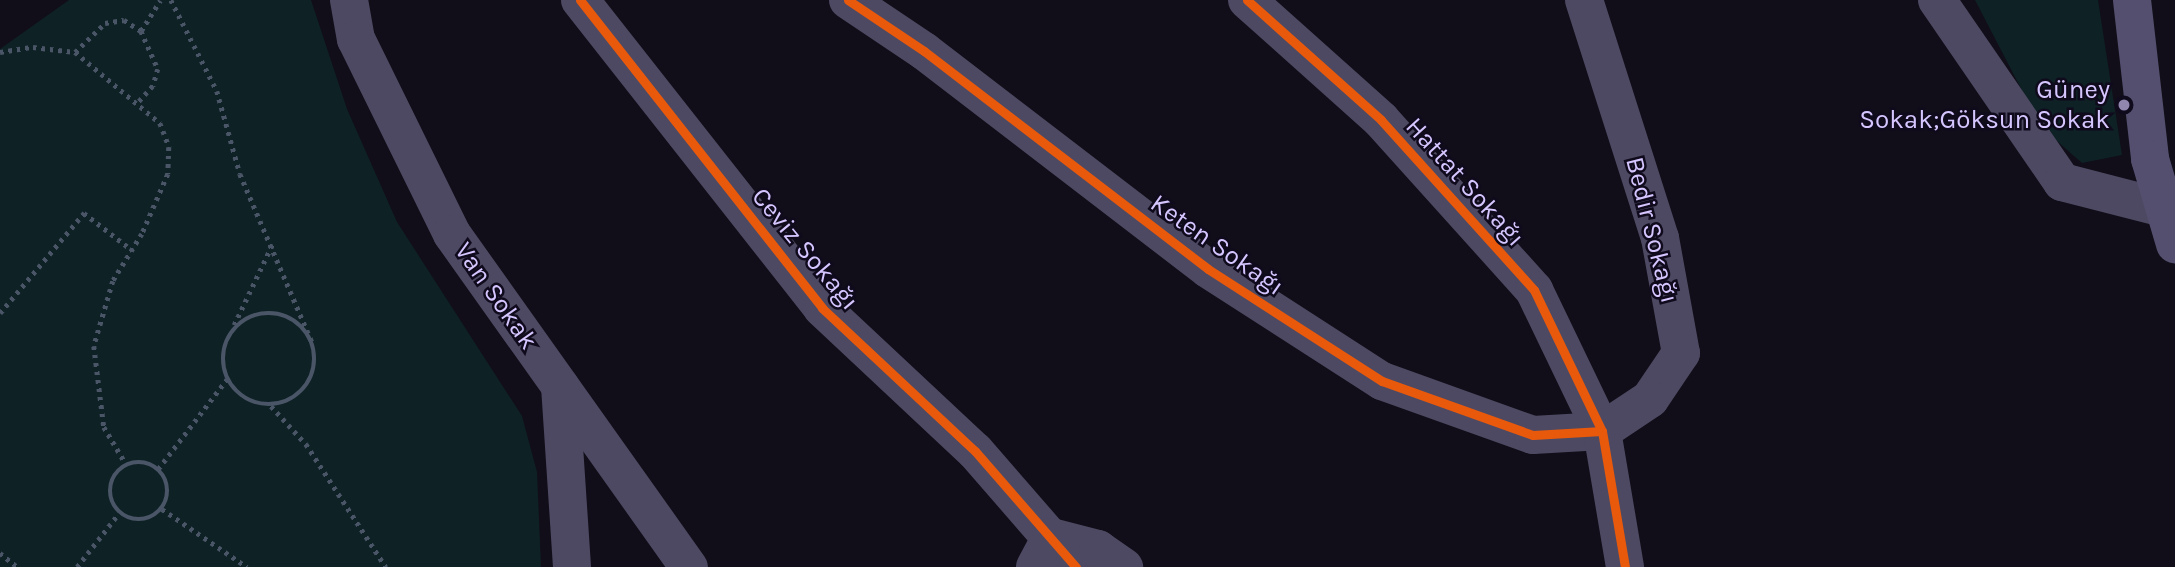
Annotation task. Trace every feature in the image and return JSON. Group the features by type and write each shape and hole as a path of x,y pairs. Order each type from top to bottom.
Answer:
{"street":[{"name":"Van Sokak","path":"349,0 356,39 452,234 689,567"},
{"name":"Ceviz Sokağı","path":"580,0 822,308 975,451 1043,552 1076,567"},
{"name":"Keten Sokağı","path":"848,0 924,51 1208,269 1382,381 1533,435 1602,432"},
{"name":"Hattat Sokağı","path":"1247,0 1381,120 1534,290 1602,432 1625,567"},
{"name":"Bedir Sokağı","path":"1584,0 1660,238 1681,353 1650,399 1602,432"},
{"path":"1937,0 2062,182 2172,222"},
{"path":"2132,0 2150,159 2172,222"},
{"path":"560,386 572,567"},
{"path":"1043,552 1098,549 1124,567"}],"path":[{"path":"141,31 160,0"},
{"path":"171,0 217,91 240,174 272,243 312,342 315,364 307,384 298,396 270,406"},
{"path":"75,52 105,23 124,20 141,31 158,69 153,86 137,104"},
{"path":"0,52 33,47 75,52 160,123 169,147 168,174 132,250 113,281 94,346 104,427 126,464"},
{"path":"0,313 84,213 132,250"},
{"path":"272,243 222,354 227,379 241,396 270,406 306,444 386,567"},
{"path":"227,339 236,325 265,313 293,319 312,342"},
{"path":"158,469 227,379"},
{"path":"146,462 158,469 169,491 162,509 137,521 120,513 110,487 126,464 146,462"},
{"path":"162,509 247,567"},
{"path":"77,567 120,513"},
{"path":"0,553 17,567"}],"green space":[{"path":"69,0 311,0 347,109 397,222 522,416 537,472 541,567 0,567 0,49"},
{"path":"1975,0 2098,0 2122,155 2082,163 2041,127"}],"cycle path":[{"path":"580,0 822,308 975,451 1076,567"},
{"path":"848,0 924,51 1208,269 1382,381 1533,435 1602,431"},
{"path":"1247,0 1381,120 1534,290 1602,431 1625,567"}],"place":[{"name":"Güney Sokak;Göksun Sokak","path":"2124,105"}]}
